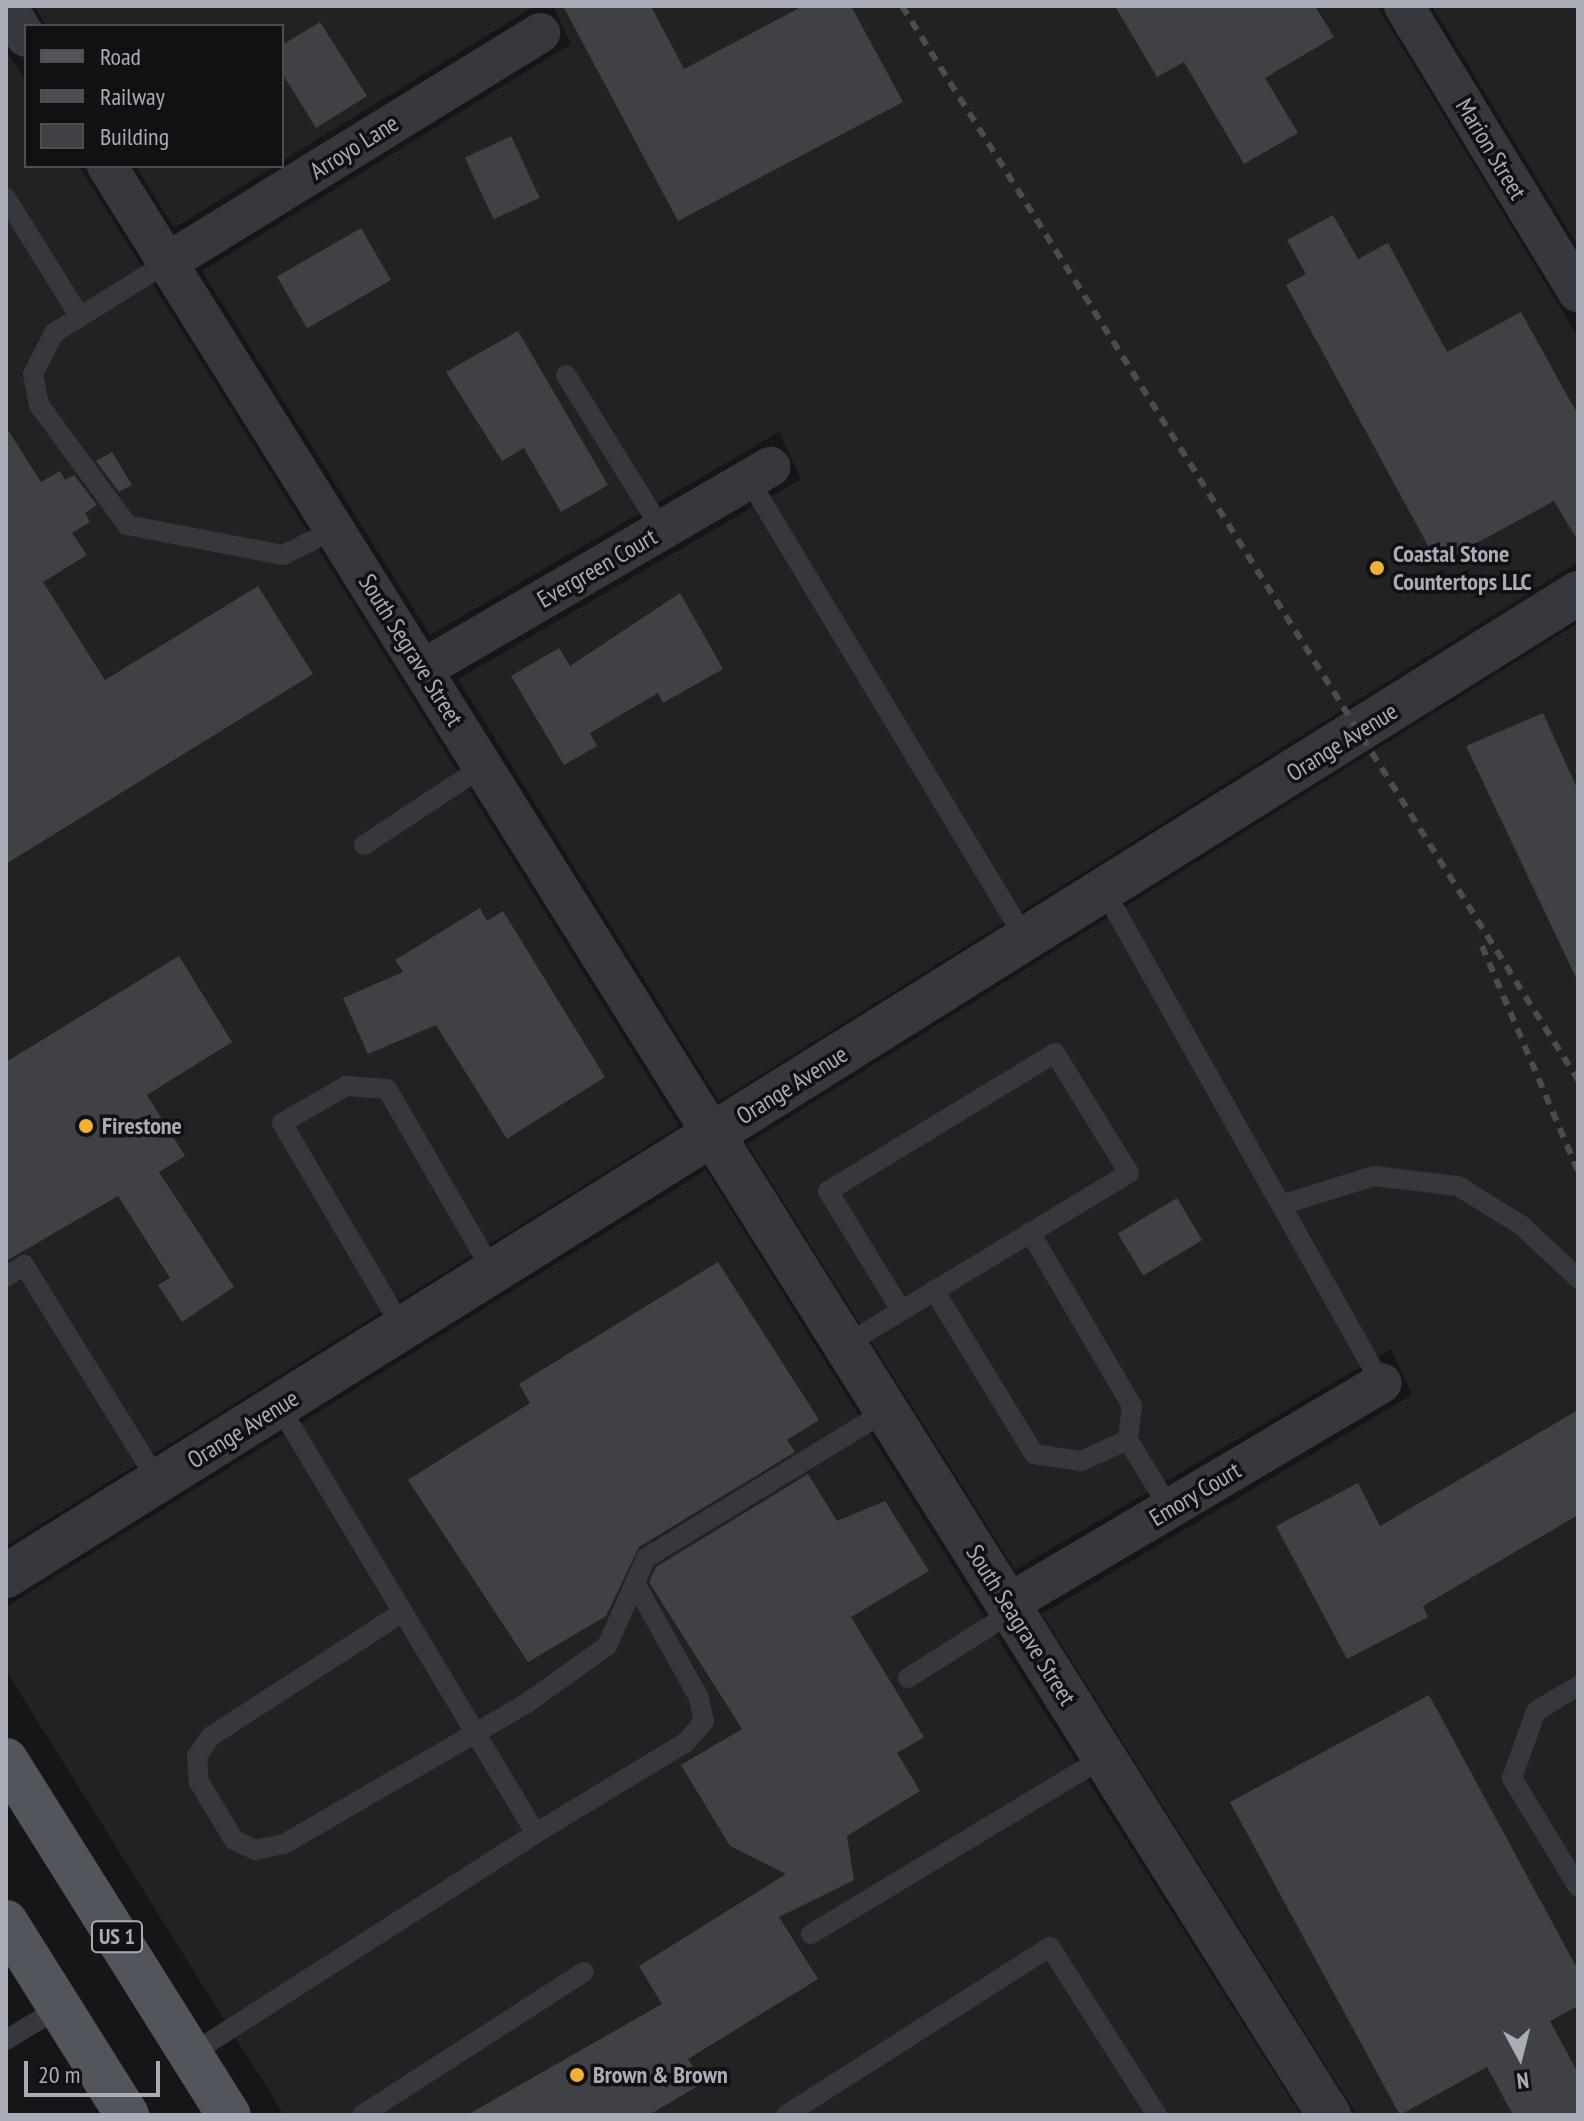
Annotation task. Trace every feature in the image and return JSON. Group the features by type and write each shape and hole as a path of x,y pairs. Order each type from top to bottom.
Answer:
{"main road":[{"name":"US 1","path":"6,1760 229,2115"},
{"path":"6,1922 127,2115"}],"street":[{"path":"6,6 24,34"},
{"name":"Marion Street","path":"1404,6 1578,292"},
{"name":"Arroyo Lane","path":"168,262 540,33"},
{"name":"South Segrave Street","path":"108,168 713,1135"},
{"name":"Evergreen Court","path":"423,669 759,474"},
{"name":"Orange Avenue","path":"6,1576 1578,593"},
{"name":"South Seagrave Street","path":"713,1135 1329,2115"},
{"name":"Emory Court","path":"1010,1608 1381,1383"}],"lane":[{"path":"6,198 80,317"},
{"path":"168,262 80,317 40,353 33,389 116,516 140,528 274,554 292,554 336,529"},
{"path":"566,375 662,530"},
{"path":"759,474 1026,940"},
{"path":"364,845 484,766"},
{"path":"1104,890 1381,1383"},
{"path":"845,1345 1129,1173 1055,1053 828,1191 901,1310"},
{"path":"403,1329 282,1123 346,1086 387,1089 493,1272"},
{"path":"1281,1205 1374,1176 1458,1186 1521,1225 1578,1278"},
{"path":"1030,1232 1132,1406 1128,1440 1170,1509"},
{"path":"6,1277 24,1265 158,1481"},
{"path":"934,1290 1034,1454 1081,1461 1128,1440"},
{"path":"279,1406 536,1833"},
{"path":"403,1612 211,1736 197,1756 199,1782 234,1840 255,1850 284,1844 474,1733 607,1646 646,1558 886,1411"},
{"path":"191,2054 536,1833 686,1742 704,1721 698,1696 635,1583"},
{"path":"908,1678 1010,1608"},
{"path":"1578,1686 1536,1711 1512,1778 1578,1887"},
{"path":"811,1934 1104,1757"},
{"path":"786,2115 1050,1947 1157,2115"},
{"path":"362,2115 584,1972"},
{"path":"6,2040 60,2007"}],"shaded area":[{"path":"34,6 535,6 284,160 284,24 46,24"},
{"path":"553,6 1377,6 1578,337 1578,562 719,1101 458,679 801,479 779,432 430,635 202,271 571,44"},
{"path":"1432,6 1578,6 1578,246"},
{"path":"6,51 24,79 24,168 80,168 679,1126 6,1546"},
{"path":"137,168 272,168 174,228"},
{"path":"1578,623 1578,2115 1357,2115 1042,1614 1412,1395 1391,1349 1015,1570 747,1144"},
{"path":"706,1170 998,1639 1301,2115 284,2115 6,1671 6,1607"}],"building":[{"path":"563,6 651,6 684,69 803,6 851,6 903,102 678,221"},
{"path":"1115,6 1315,6 1334,37 1265,78 1298,133 1244,164 1184,62 1157,77"},
{"path":"320,22 367,96 316,128 284,76 284,44"},
{"path":"511,136 540,198 494,219 465,158"},
{"path":"1333,215 1358,259 1388,243 1447,352 1521,312 1578,415 1578,541 1554,501 1438,564 1286,285 1306,274 1287,240"},
{"path":"361,228 391,280 307,328 277,276"},
{"path":"518,331 608,485 561,512 524,448 502,461 446,372"},
{"path":"6,427 41,482 60,471 65,480 74,475 97,505 85,513 90,522 72,533 87,555 43,582 105,680 258,586 313,674 6,864"},
{"path":"112,452 132,485 119,492 96,461"},
{"path":"680,593 723,669 663,703 658,693 590,733 597,746 564,765 511,676 559,648 570,666"},
{"path":"1543,713 1578,790 1578,982 1466,746"},
{"path":"480,908 487,921 503,911 605,1077 507,1139 436,1025 368,1054 343,998 403,972 395,960"},
{"name":"Firestone","path":"179,956 232,1042 147,1095 185,1156 159,1172 234,1287 182,1322 158,1285 170,1278 118,1196 6,1261 6,1062"},
{"path":"1177,1198 1202,1240 1143,1276 1118,1234"},
{"path":"718,1262 819,1420 787,1440 795,1452 639,1547 606,1616 528,1662 408,1480 530,1403 519,1384"},
{"path":"1578,1410 1578,1515 1423,1606 1428,1617 1347,1659 1276,1526 1358,1483 1380,1526"},
{"path":"808,1474 837,1521 885,1501 929,1571 851,1617 924,1737 897,1753 920,1791 847,1836 854,1880 779,1917 818,1979 688,2059 703,2083 649,2115 467,2115 662,2004 639,1966 786,1874 730,1846 681,1765 742,1729 649,1582 656,1567"},
{"path":"1429,1695 1578,1970 1578,2006 1550,2021 1578,2073 1578,2115 1513,2115 1487,2067 1400,2115 1230,1802"}],"railway":[{"path":"902,6 1578,1080"},
{"path":"1482,946 1578,1171"}],"place":[{"name":"Coastal Stone Countertops LLC","path":"1377,568"},
{"name":"Firestone","path":"86,1126"},
{"name":"Brown & Brown","path":"577,2075"}]}
